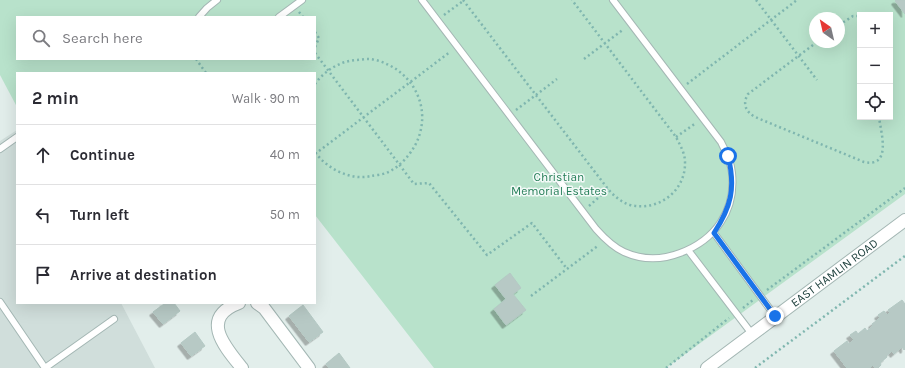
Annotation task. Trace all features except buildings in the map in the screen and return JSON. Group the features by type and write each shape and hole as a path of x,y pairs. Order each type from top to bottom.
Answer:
{"street":[{"name":"EAST HAMLIN ROAD","path":"706,368 905,220"},
{"path":"237,304 229,308 222,315 218,323 218,332 223,343 242,368"},
{"path":"258,304 264,308 309,368"}],"lane":[{"path":"200,16 206,8 217,0"},
{"path":"280,16 302,0"},
{"path":"422,0 582,211 606,240 624,252 641,258 665,257 688,250 703,242 714,233 723,218 728,205 732,188 732,172 728,156 721,142 613,0"},
{"path":"0,149 16,138"},
{"path":"714,233 775,316"},
{"path":"688,250 752,334"},
{"path":"0,302 45,368 114,319"}],"path":[{"path":"437,20 463,0 608,189 618,199 630,205 643,207 657,204 669,198 678,188 684,175 685,162 682,148 676,137 572,0"},
{"path":"756,0 817,80"},
{"path":"681,89 797,0"},
{"path":"845,21 853,16 857,16"},
{"path":"584,59 631,23"},
{"path":"316,34 319,38 316,45"},
{"path":"316,152 364,118 457,47"},
{"path":"809,48 748,94 745,101 745,106 748,112 756,117 871,164 878,161 882,156 883,150 879,120"},
{"path":"316,54 414,184 429,182 487,255 532,223 567,269"},
{"path":"316,83 328,71 349,60 369,59 388,64 405,75 417,91 422,111 421,131 414,148 399,164 386,173 367,177 348,175 331,167 316,154"},
{"path":"197,60 205,72"},
{"path":"509,115 557,79"},
{"path":"676,137 703,118"},
{"path":"666,368 736,313 905,188"},
{"path":"582,211 608,189"},
{"path":"531,296 606,240"},
{"path":"755,368 905,256"}],"shaded area":[{"path":"16,131 16,304 122,304 155,368 0,368 0,141"}],"green space":[{"name":"Christian Memorial Estates","path":"0,0 905,0 905,194 666,368 434,368 316,216 316,72 16,72 16,105 0,75"}],"route":[{"path":"728,156 732,172 732,188 723,218 714,233 775,316"}]}
